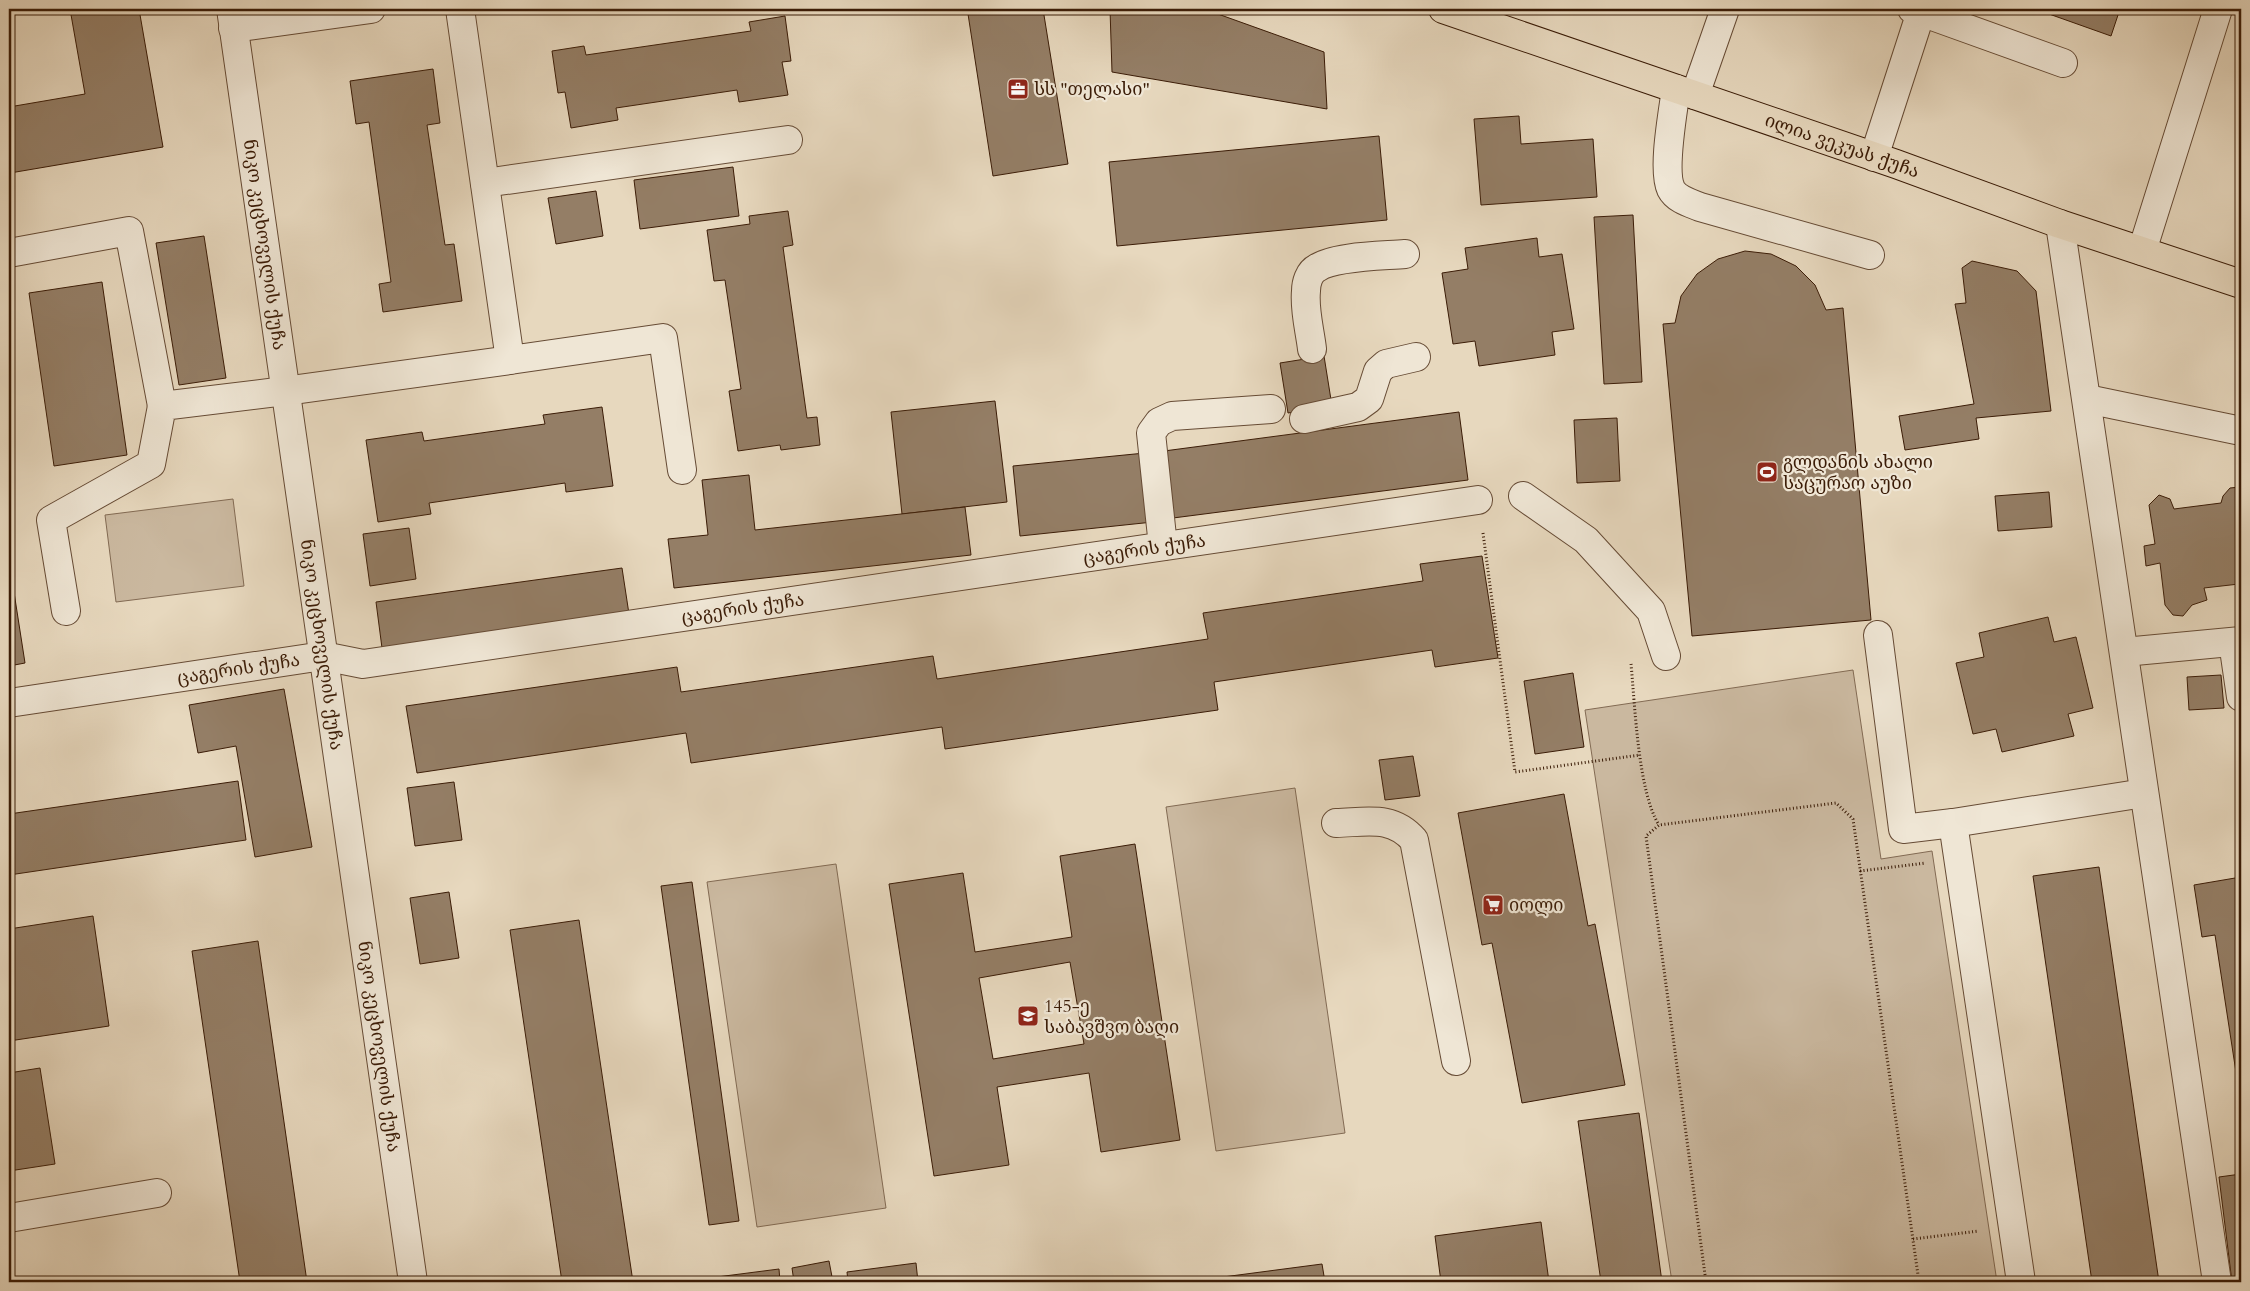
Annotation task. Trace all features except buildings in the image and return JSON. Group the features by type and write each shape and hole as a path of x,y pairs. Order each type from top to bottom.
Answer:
{"main road":[{"name":"ილია ვეკუას ქუჩა","path":"1443,9 1874,157 2060,224 2241,284"}],"street":[{"path":"232,18 371,9"},
{"path":"460,9 510,360"},
{"path":"1724,9 1686,92 1667,171 1672,190 1683,200 1700,207 1870,255"},
{"path":"2142,251 2218,9"},
{"path":"1874,157 1917,10 2063,63"},
{"name":"ნიკო კეცხოველის ქუჩა","path":"232,18 413,1282"},
{"path":"485,183 788,140"},
{"path":"2060,224 2217,1282"},
{"path":"9,253 129,231 162,406 151,464 52,520 66,611"},
{"path":"1312,349 1306,292 1308,277 1315,268 1326,263 1405,254"},
{"path":"162,406 285,391 663,338 682,470"},
{"path":"1304,419 1358,407 1369,399 1378,371 1386,364 1416,357"},
{"path":"2086,399 2241,432"},
{"path":"1163,546 1151,433 1159,422 1172,416 1271,409"},
{"path":"1523,496 1586,540 1650,612 1666,656"},
{"name":"ცაგერის ქუჩა","path":"9,703 323,656 363,664 1478,500"},
{"path":"1878,635 1903,829 2144,793"},
{"path":"2124,652 2237,642 2241,697"},
{"path":"1336,822 1390,822 1405,830 1414,840 1456,1060"},
{"path":"1952,823 2021,1282"},
{"path":"9,1218 157,1193"}],"path":[{"path":"1478,500 1515,772 1640,754"},
{"path":"1631,662 1640,754 1652,813 1660,824"},
{"path":"1706,1282 1646,836 1660,824 1836,803 1853,819 1919,1282"},
{"path":"1860,872 1958,858"},
{"path":"1913,1239 2013,1226"}],"shaded area":[{"path":"233,499 244,586 116,602 105,515"},
{"path":"1853,670 1881,859 1932,851 1997,1282 1672,1282 1585,710"},
{"path":"1295,788 1345,1133 1216,1151 1166,807"},
{"path":"836,864 886,1208 757,1227 707,882"}],"place":[{"name":"სს \"თელასი\"","path":"1018,89"},
{"name":"გლდანის ახალი საცურაო აუზი","path":"1767,472"},
{"name":"იოლი","path":"1493,905"},
{"name":"145-ე საბავშვო ბაღი","path":"1028,1016"}]}
